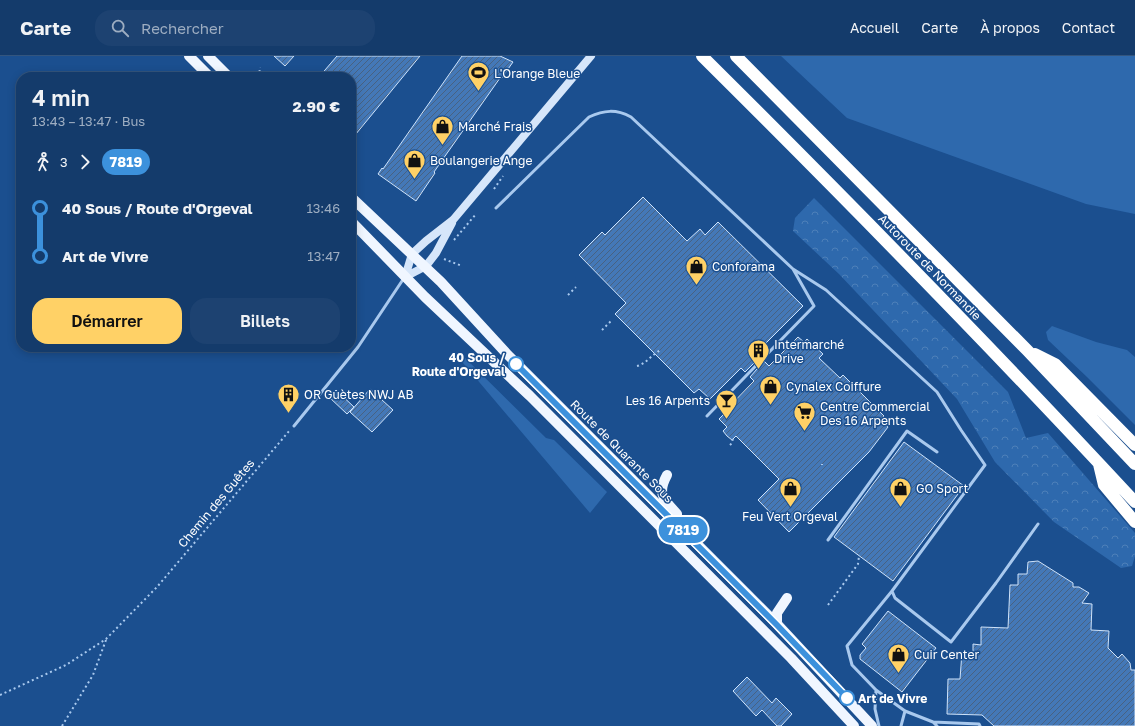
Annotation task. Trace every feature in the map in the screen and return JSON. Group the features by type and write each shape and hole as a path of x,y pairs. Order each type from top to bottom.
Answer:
{"highway":[{"name":"Autoroute de Normandie","path":"702,56 805,158 1135,502"},
{"name":"Autoroute de Normandie","path":"736,56 1027,350 1135,464"},
{"path":"1027,350 1055,364 1135,445"},
{"path":"1099,463 1104,485 1135,522"}],"main road":[{"path":"189,56 205,72"},
{"path":"208,56 224,72"},
{"name":"Route de Quarante Sous","path":"356,202 426,266 518,365 822,670 872,726"},
{"path":"356,226 429,301 535,402 791,658 854,726"},
{"path":"667,475 662,484 663,498 677,514 674,521"},
{"path":"776,624 777,613 786,598"}],"street":[{"path":"405,277 426,266 436,253 454,220 592,56"},
{"path":"405,277 412,254 426,241 454,220"}],"lane":[{"path":"496,208 589,117 605,111 614,111 631,117 793,269 826,290 937,392 960,430 985,464 892,591 847,646 852,666 876,690 905,711 933,722 980,724 980,726"},
{"path":"707,416 814,306 793,269"},
{"path":"356,349 405,277"},
{"path":"294,426 354,352"},
{"path":"828,540 907,431 937,452"},
{"path":"892,591 895,598 951,642 1000,578 1038,524"},
{"path":"876,690 875,709 879,726"},
{"path":"901,726 905,711"},
{"path":"933,722 937,726"}],"path":[{"path":"260,67 260,72"},
{"path":"453,241 476,214"},
{"path":"444,260 462,266"},
{"path":"568,295 576,287"},
{"path":"602,330 611,322"},
{"path":"637,366 641,365 654,353 661,350"},
{"name":"Chemin des Guêtes","path":"0,695 66,665 106,639 157,587 294,426"},
{"path":"730,446 733,438"},
{"path":"828,605 858,564 860,556"},
{"path":"62,726 93,675 106,639"}],"green space":[{"path":"781,56 1135,56 1135,214 1086,204 847,118"},
{"path":"814,198 1008,392 1026,438 1048,433 1135,533 1135,556 1132,566 1121,568 1054,522 995,462 957,399 839,274 793,231 795,218"},
{"path":"1052,326 1096,342 1127,350 1135,357 1135,425 1048,340 1046,332"},
{"path":"461,354 546,438 554,440 607,492 590,513 458,357"}],"building":[{"path":"274,56 294,56 285,66"},
{"path":"337,56 420,56 356,134 356,72 323,72"},
{"path":"462,56 500,56 513,62 443,159 416,201 378,174"},
{"name":"Conforama","path":"643,197 687,241 700,229 705,235 718,222 803,306 756,353 760,357 745,372 741,368 710,399 699,389 694,393 615,314 626,303 579,255 602,232 605,235"},
{"name":"Centre Commercial Des 16 Arpents","path":"798,337 804,342 807,339 823,354 819,358 840,378 843,375 884,416 881,419 888,427 869,452 789,532 758,500 779,479 736,436 732,440 727,436 723,431 727,427 719,419 754,381 750,377 764,361 769,366"},
{"path":"370,389 393,410 372,432 350,412"},
{"path":"336,390 354,407 347,414 329,397"},
{"name":"GO Sport","path":"904,442 964,486 893,581 834,537"},
{"path":"1038,561 1073,583 1073,587 1079,587 1089,593 1082,603 1092,604 1091,630 1109,631 1108,648 1118,658 1122,654 1130,663 1131,670 1135,670 1135,726 994,726 982,715 947,714 948,679 960,679 962,652 973,652 973,644 981,645 981,627 1008,628 1010,585 1018,585 1018,574 1027,574 1028,562"},
{"path":"888,611 936,648 902,692 860,659 860,655 866,648 862,644"},
{"path":"747,677 772,703 776,698 792,714 781,726 777,726 762,710 756,716 733,691"}],"bus line":[{"name":"7819","path":"516,364 822,670 847,698"}],"place":[{"name":"L'Orange Bleue","path":"479,92"},
{"name":"Marché Frais","path":"442,146"},
{"name":"Boulangerie Ange","path":"415,180"},
{"name":"Conforama","path":"696,286"},
{"name":"40 Sous / Route d'Orgeval","path":"516,364"},
{"name":"Intermarché Drive","path":"759,370"},
{"name":"Cynalex Coiffure","path":"771,406"},
{"name":"OR Guètes NWJ AB","path":"288,414"},
{"name":"Les 16 Arpents","path":"726,420"},
{"name":"Centre Commercial Des 16 Arpents","path":"804,432"},
{"name":"Feu Vert Orgeval","path":"790,508"},
{"name":"GO Sport","path":"901,508"},
{"name":"Cuir Center","path":"899,674"},
{"name":"Art de Vivre","path":"847,698"}]}
